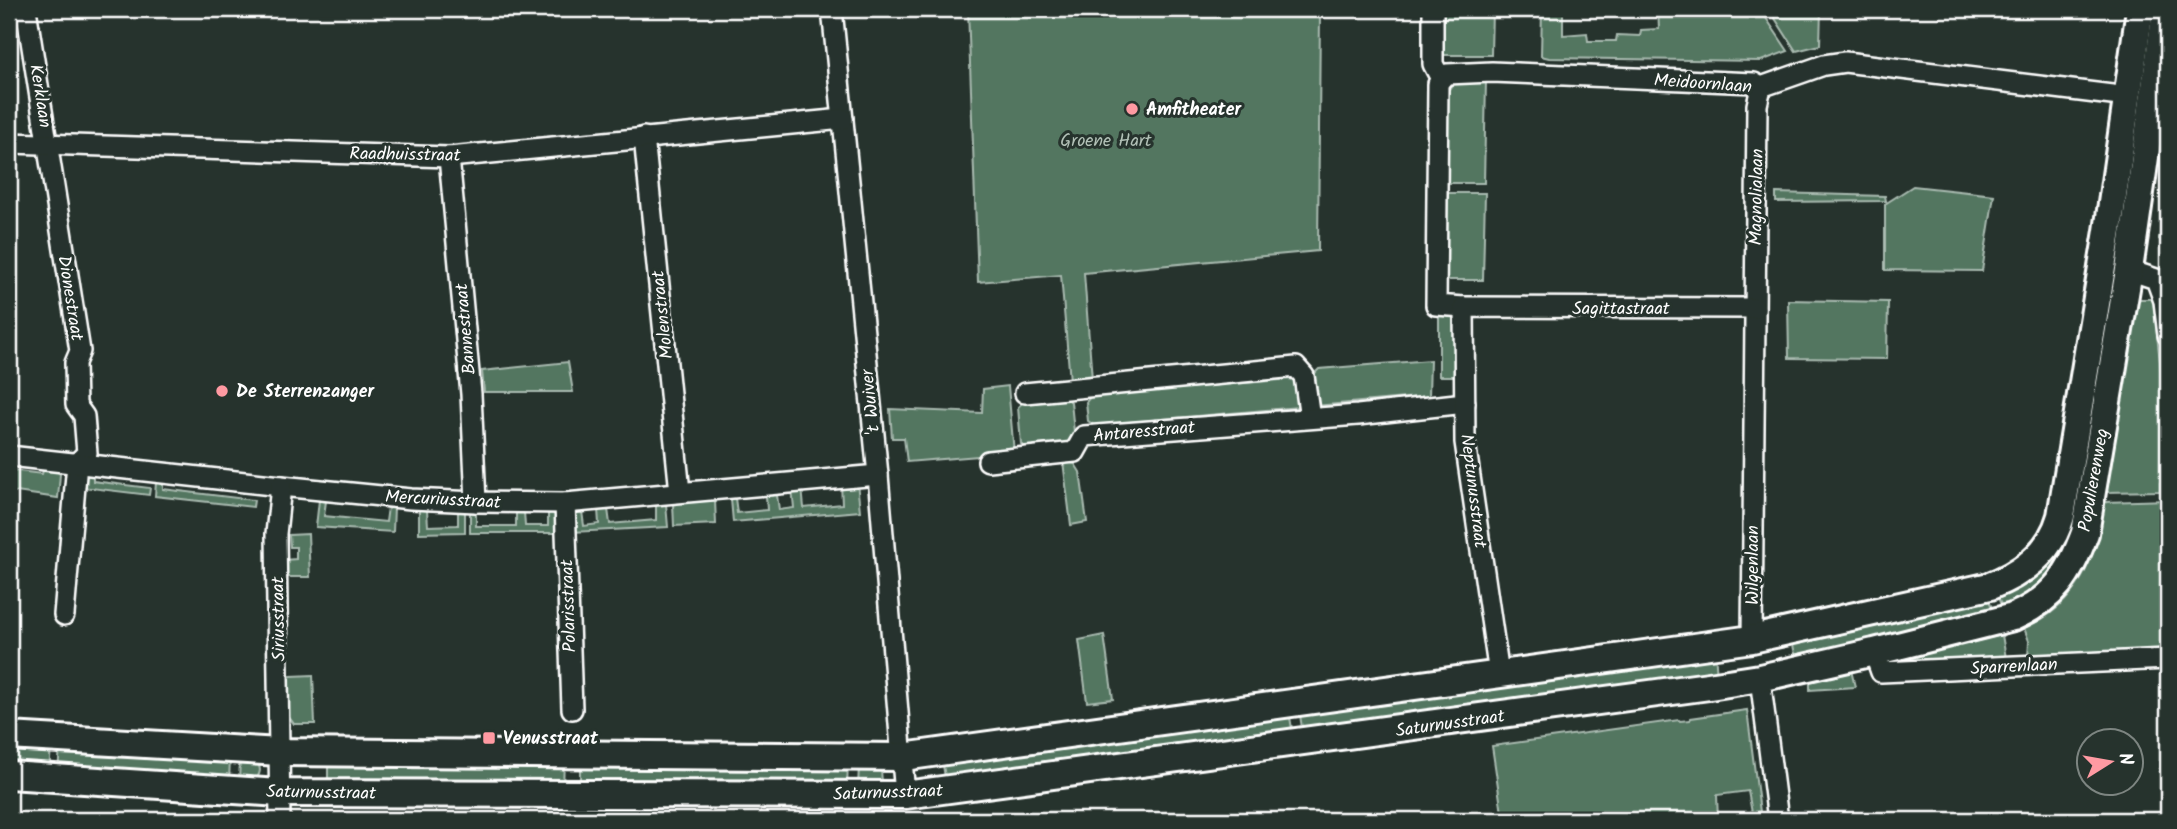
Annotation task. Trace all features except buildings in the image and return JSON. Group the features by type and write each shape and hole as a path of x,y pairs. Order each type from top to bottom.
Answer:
{"street":[{"name":"Kerklaan","path":"26,9 48,143"},
{"name":"'t Wuiver","path":"832,9 878,475 905,795"},
{"path":"1433,9 1433,64 1441,79 1438,84 1436,305 1464,307"},
{"name":"Populierenweg","path":"1752,639 1990,586 2020,572 2046,547 2058,527 2066,493 2140,9"},
{"name":"Populierenweg","path":"1760,678 2013,617 2031,609 2049,596 2062,580 2085,533 2129,270 2162,98 2166,9"},
{"name":"Meidoornlaan","path":"1441,79 1447,74 1492,72 1754,83 1761,87 1824,65 1844,62 2128,97"},
{"name":"Magnolialaan","path":"1755,308 1757,105 1761,87"},
{"path":"2128,97 2162,98"},
{"name":"Raadhuisstraat","path":"9,143 449,158 644,137 842,120"},
{"name":"Molenstraat","path":"644,137 680,492"},
{"name":"Dionestraat","path":"48,143 80,351 75,363 76,405 84,416 87,453 78,463 64,615"},
{"name":"Bannestraat","path":"449,158 471,394 477,502"},
{"path":"2129,270 2156,279 2164,301 2168,335"},
{"name":"Sagittastraat","path":"1464,307 1755,308"},
{"name":"Neptunusstraat","path":"1464,307 1465,442 1499,674"},
{"name":"Wilgenlaan","path":"1755,308 1752,639 1760,678 1778,820"},
{"path":"1025,393 1296,367 1304,376 1310,418"},
{"name":"Antaresstraat","path":"988,461 1075,452 1084,436 1465,403"},
{"name":"Mercuriusstraat","path":"9,456 411,499 477,502 565,503 878,475"},
{"name":"Siriusstraat","path":"280,820 276,534 281,486"},
{"name":"Polarisstraat","path":"565,503 572,709"},
{"name":"Saturnusstraat","path":"9,736 280,752 903,757 1752,639"},
{"name":"Sparrenlaan","path":"1874,652 1881,672 2168,659"},
{"name":"Saturnusstraat","path":"9,775 280,793 905,795 1760,678"}],"green space":[{"name":"Groene Hart","path":"968,9 1320,9 1318,251 1084,273 1092,379 1070,381 1061,275 978,282"},
{"path":"1441,9 1492,9 1491,55 1441,55"},
{"path":"1542,9 1563,9 1563,35 1587,33 1588,41 1616,41 1617,35 1640,36 1641,30 1659,29 1658,9 1760,9 1788,51 1761,61 1549,58 1541,56"},
{"path":"1769,9 1821,9 1820,45 1796,51"},
{"path":"1486,80 1484,183 1446,183 1448,91 1453,83"},
{"path":"1913,186 1994,195 1982,271 1885,270 1885,204"},
{"path":"1447,193 1485,193 1483,280 1445,280"},
{"path":"1776,193 1885,196 1886,201 1776,202"},
{"path":"2162,220 2168,221 2168,246 2159,239"},
{"path":"2138,299 2153,299 2168,434 2168,482 2160,483 2160,491 2106,492"},
{"path":"1788,300 1888,302 1887,359 1789,358"},
{"path":"1439,316 1457,316 1457,376 1439,376"},
{"path":"1430,360 1429,396 1315,406 1313,375 1319,369"},
{"path":"568,362 573,392 484,392 482,371"},
{"path":"1291,379 1297,383 1299,407 1094,425 1088,421 1086,402 1091,396"},
{"path":"1008,386 1014,453 907,462 904,438 892,438 890,409 982,413 983,389"},
{"path":"1067,398 1071,402 1074,432 1066,444 1027,448 1021,444 1018,407 1023,402"},
{"path":"1063,461 1075,464 1080,472 1087,522 1071,525"},
{"path":"44,468 56,470 60,474 58,498 9,491 9,470 42,474"},
{"path":"93,475 93,481 150,488 149,495 82,487 84,477"},
{"path":"156,482 163,483 163,489 254,500 253,507 155,496"},
{"path":"857,482 860,511 733,522 731,499 735,498 737,513 767,510 766,496 777,495 779,510 794,508 792,488 802,487 804,508 842,504 841,484"},
{"path":"2072,496 2084,498 2081,520 2052,579 2004,613 1996,592"},
{"path":"319,500 326,501 324,516 386,522 388,507 394,507 393,532 316,527"},
{"path":"715,500 716,524 674,526 673,503"},
{"path":"2168,500 2168,650 2028,657 2029,641 2024,628 2043,618 2072,593 2090,560 2105,502"},
{"path":"666,504 668,527 572,532 570,512 582,511 584,526 599,524 598,509 608,509 610,524 656,520 656,505"},
{"path":"419,509 427,510 428,526 458,525 458,510 465,510 465,532 419,533"},
{"path":"470,510 476,510 476,526 516,526 516,511 524,511 525,526 548,526 548,511 559,511 559,533 470,533"},
{"path":"308,534 310,577 286,577 284,560 296,559 296,547 290,547 289,535"},
{"path":"1987,595 1995,616 1797,662 1791,637"},
{"path":"1104,635 1113,699 1087,702 1079,640"},
{"path":"2002,635 2006,658 1903,663 1900,659"},
{"path":"1715,651 1717,677 1303,734 1299,709"},
{"path":"1851,670 1855,687 1810,690 1810,680"},
{"path":"313,675 315,724 294,724 289,717 289,678"},
{"path":"1747,710 1760,812 1752,813 1748,791 1717,795 1718,820 1503,820 1492,746"},
{"path":"1289,711 1293,735 946,783 942,759"},
{"path":"9,743 51,746 49,772 9,768"},
{"path":"60,746 230,757 229,783 58,773"},
{"path":"240,757 257,762 260,772 255,781 239,783"},
{"path":"328,760 564,761 563,787 328,786"},
{"path":"580,761 848,763 847,788 580,787"},
{"path":"859,764 881,770 882,782 858,789"}],"place":[{"name":"Amfitheater","path":"1132,109"},
{"name":"De Sterrenzanger","path":"222,391"},
{"name":"Venusstraat","path":"489,738"}]}
